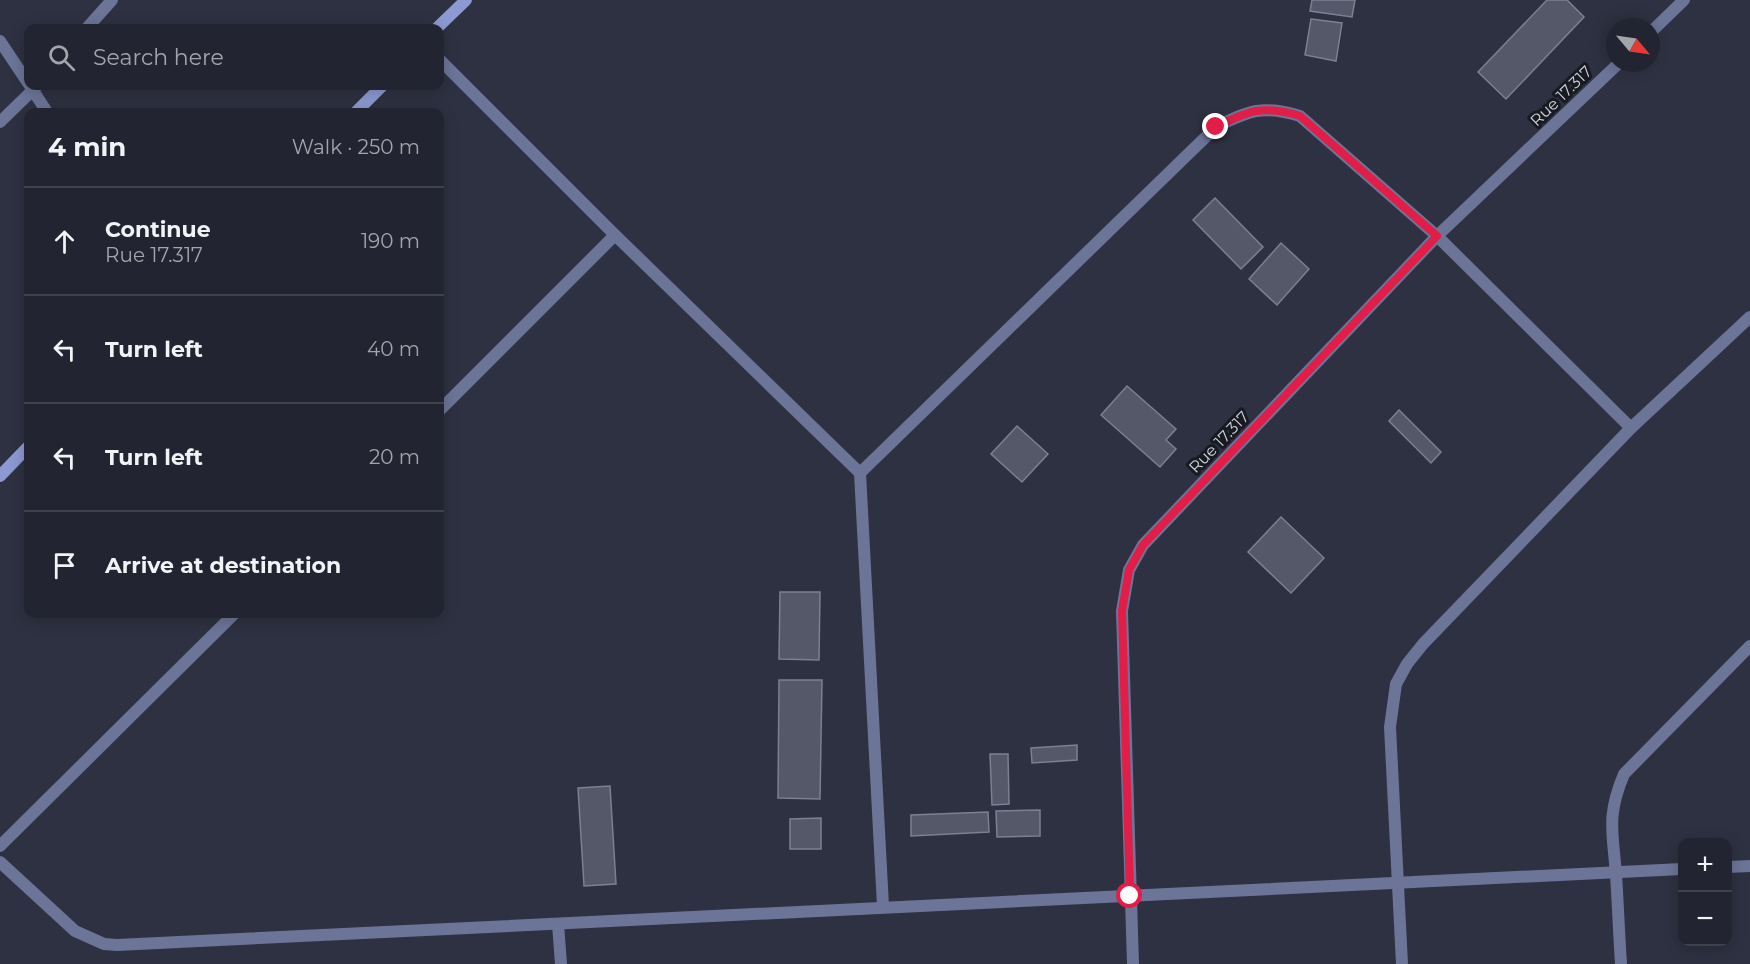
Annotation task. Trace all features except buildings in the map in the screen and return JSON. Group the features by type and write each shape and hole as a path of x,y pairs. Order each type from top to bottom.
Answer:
{"main road":[{"path":"441,24 466,0"},
{"path":"360,108 378,90"},
{"path":"0,476 24,451"}],"street":[{"path":"91,24 112,0"},
{"path":"1660,23 1684,0"},
{"path":"0,41 24,75"},
{"path":"444,64 615,235 860,473 883,906"},
{"name":"Rue 17.317","path":"1133,964 1122,611 1129,570 1143,545 1437,236 1610,72"},
{"path":"0,122 28,90"},
{"path":"34,90 45,108"},
{"path":"860,473 1216,127 1244,112 1265,110 1284,111 1300,116 1437,236 1631,428"},
{"path":"444,406 615,235"},
{"path":"1402,964 1390,727 1396,684 1407,664 1423,644 1631,428 1750,317"},
{"path":"0,846 230,618"},
{"path":"1621,964 1611,826 1614,798 1624,774 1750,646"},
{"path":"0,862 75,931 104,944 1678,869"},
{"path":"1732,867 1750,866"},
{"path":"558,924 561,964"}],"route":[{"path":"1130,896 1122,611 1129,570 1143,545 1437,236 1300,116 1284,111 1244,112 1216,127"}]}
